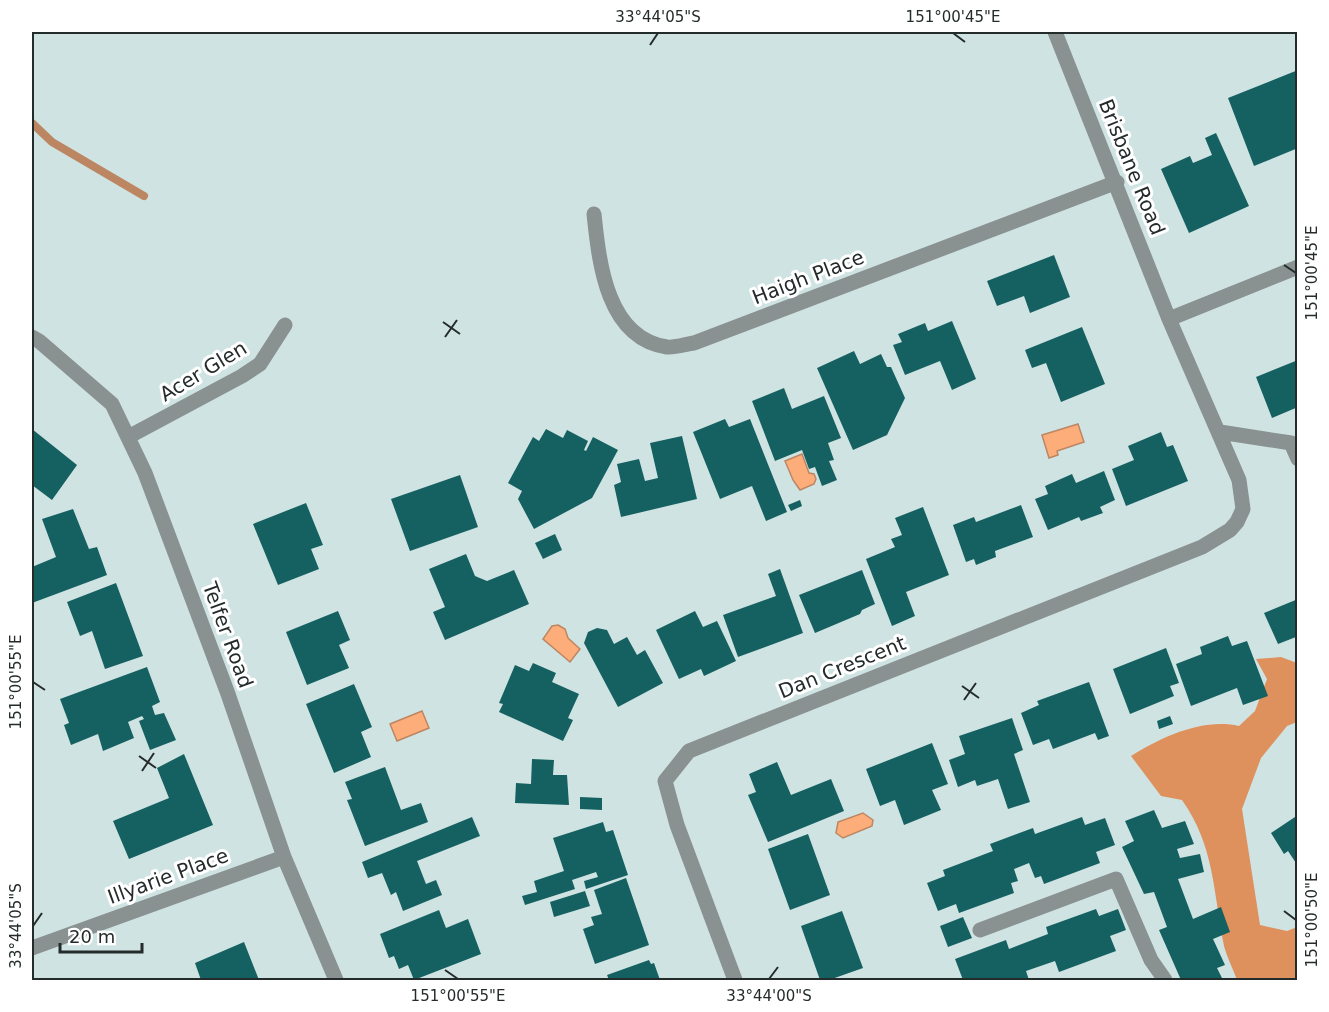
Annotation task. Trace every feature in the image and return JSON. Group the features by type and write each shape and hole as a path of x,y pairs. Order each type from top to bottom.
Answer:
{"street":[{"name":"Brisbane Road","path":"1055,32 1117,182 1169,319 1220,432 1243,495 1243,509 1237,522"},
{"name":"Haigh Place","path":"594,213 600,265 611,300 626,324 644,339 667,347 694,343 1117,182"},
{"path":"1169,319 1298,267"},
{"name":"Acer Glen","path":"128,437 242,376 260,363 285,325"},
{"name":"Telfer Road","path":"32,337 112,404 146,473 284,857 336,981"},
{"path":"1220,432 1291,443 1298,459"},
{"name":"Dan Crescent","path":"735,981 677,825 665,781 689,751 1202,547 1230,530 1237,522"},
{"name":"Illyarie Place","path":"32,948 284,857"},
{"path":"980,930 1116,879 1151,960 1165,981"}],"shaded area":[{"path":"1078,424 1084,442 1057,451 1058,455 1049,458 1042,435"},
{"path":"802,454 809,473 814,474 816,479 814,484 800,490 785,461"},
{"path":"558,625 565,629 568,638 580,649 570,662 543,639 552,626"},
{"path":"1281,657 1297,663 1297,722 1287,726 1261,758 1242,809 1260,925 1287,931 1297,927 1297,980 1237,980 1224,946 1207,853 1193,818 1182,800 1161,796 1131,756 1169,736 1197,727 1225,724 1239,726 1255,711 1267,679 1256,659"},
{"path":"422,711 429,728 397,741 390,724"},
{"path":"863,813 873,820 872,826 843,838 836,833 838,822"}],"building":[{"path":"1298,70 1298,148 1254,166 1228,98"},
{"path":"1216,133 1249,206 1189,233 1161,169 1190,156 1193,163 1212,155 1205,138"},
{"path":"1054,255 1070,297 1030,313 1024,296 997,306 987,281"},
{"path":"952,321 976,379 952,390 940,361 905,375 893,345 902,342 898,334 925,323 928,331"},
{"path":"1082,327 1105,384 1061,402 1046,363 1032,368 1025,350"},
{"path":"854,351 860,364 881,354 887,367 891,367 905,398 887,435 853,450 817,368"},
{"path":"1298,360 1298,407 1272,418 1256,377"},
{"path":"784,388 792,409 824,396 841,438 828,443 834,460 829,461 837,480 822,486 815,467 809,469 802,450 775,461 752,401"},
{"path":"725,419 729,427 750,419 787,512 766,521 752,486 720,499 693,432"},
{"path":"32,429 77,465 52,500 32,485"},
{"path":"546,429 563,438 567,430 588,441 584,450 586,451 593,437 618,450 592,498 534,529 518,499 522,491 508,483 533,437 539,441"},
{"path":"1161,432 1167,447 1173,445 1188,481 1126,506 1112,469 1134,460 1128,446"},
{"path":"682,436 697,499 621,517 614,485 621,482 617,464 639,459 645,481 658,478 650,443"},
{"path":"1104,471 1115,500 1100,507 1103,513 1081,521 1079,517 1048,530 1035,499 1048,494 1045,486 1072,474 1076,483"},
{"path":"460,475 478,527 410,551 391,499"},
{"path":"800,500 802,506 791,511 788,505"},
{"path":"306,503 323,545 311,549 319,569 278,585 253,524"},
{"path":"1021,505 1033,537 995,551 996,557 976,565 974,559 966,562 953,525 974,517 976,522"},
{"path":"923,507 949,575 906,592 915,616 892,626 866,559 895,547 891,539 902,535 895,518"},
{"path":"73,509 89,549 97,547 107,575 32,603 32,567 56,557 42,519"},
{"path":"555,534 562,550 543,559 535,543"},
{"path":"466,554 475,576 487,581 514,570 529,604 445,640 433,612 445,607 429,569"},
{"path":"780,569 803,633 738,657 723,615 776,596 768,574"},
{"path":"862,570 875,604 862,610 860,614 815,633 799,595"},
{"path":"116,583 143,656 105,669 92,631 80,636 67,602"},
{"path":"1298,599 1298,641 1296,637 1278,644 1264,613"},
{"path":"338,611 350,640 339,645 349,668 307,685 286,632"},
{"path":"695,611 703,627 717,621 736,661 704,676 701,669 679,679 656,630"},
{"path":"597,628 607,630 614,644 627,637 637,655 645,650 663,683 618,707 584,643 588,632"},
{"path":"1228,636 1232,646 1247,641 1268,696 1243,705 1237,688 1191,706 1176,664 1202,654 1200,647"},
{"path":"1166,648 1179,683 1170,686 1174,696 1130,714 1113,669"},
{"path":"533,663 556,673 552,682 579,694 568,718 573,720 563,741 499,712 503,704 499,703 515,665 529,671"},
{"path":"147,667 160,702 152,706 155,715 164,713 176,740 150,750 139,721 144,719 142,716 128,722 134,738 103,751 98,734 71,745 64,725 69,723 60,699"},
{"path":"1089,682 1109,736 1098,740 1095,733 1053,749 1049,739 1033,745 1021,713 1039,705 1037,701"},
{"path":"354,684 372,727 361,732 371,757 334,773 306,704"},
{"path":"1170,716 1173,724 1159,729 1157,721"},
{"path":"1012,718 1023,750 1014,754 1030,802 1008,809 998,779 977,786 975,780 958,787 949,760 965,754 959,736"},
{"path":"932,743 948,784 932,790 941,810 904,825 895,800 880,806 866,769"},
{"path":"184,754 213,825 129,859 113,821 169,798 157,768"},
{"path":"532,759 554,760 553,775 567,775 569,805 515,803 516,783 531,784"},
{"path":"777,762 791,795 831,779 844,811 768,842 748,795 756,792 749,774"},
{"path":"385,767 401,810 421,803 428,822 365,846 347,800 352,799 345,782"},
{"path":"580,797 602,798 602,810 580,809"},
{"path":"1154,810 1162,828 1185,821 1194,844 1177,849 1180,858 1200,854 1204,872 1178,879 1193,919 1221,907 1230,932 1213,939 1225,965 1217,968 1223,980 1193,980 1192,978 1181,980 1159,930 1167,927 1154,892 1144,894 1122,847 1134,841 1125,821"},
{"path":"1298,815 1298,866 1288,851 1284,854 1271,833"},
{"path":"472,817 480,836 417,861 426,884 436,880 442,895 403,911 396,892 391,895 382,873 368,878 362,862"},
{"path":"1082,817 1085,825 1105,818 1115,845 1096,852 1100,863 1044,884 1041,876 1035,878 1029,863 1014,869 1018,881 1011,883 1014,893 959,913 956,904 938,911 927,883 945,876 943,870 993,851 990,844 1033,828 1035,834"},
{"path":"603,822 606,832 613,830 628,875 586,889 584,881 598,877 596,872 572,880 575,889 525,905 522,896 537,892 534,881 564,871 553,838"},
{"path":"808,834 830,895 790,910 768,849"},
{"path":"626,878 649,945 595,964 583,929 594,925 591,917 602,914 594,890"},
{"path":"585,891 590,906 554,917 550,902"},
{"path":"1096,909 1099,916 1118,909 1126,930 1110,936 1116,951 1059,972 1055,961 1026,971 1029,980 963,980 955,959 1006,940 1009,949 1048,934 1046,927"},
{"path":"439,910 446,928 468,919 481,954 414,980 408,965 399,969 394,956 389,958 380,934"},
{"path":"842,911 863,968 829,980 820,980 801,926"},
{"path":"963,917 972,938 948,947 940,926"},
{"path":"244,942 259,980 201,980 195,963"},
{"path":"649,960 651,964 654,963 660,980 609,980 607,975"}],"waterway":[{"path":"32,123 52,142 144,196"}]}
